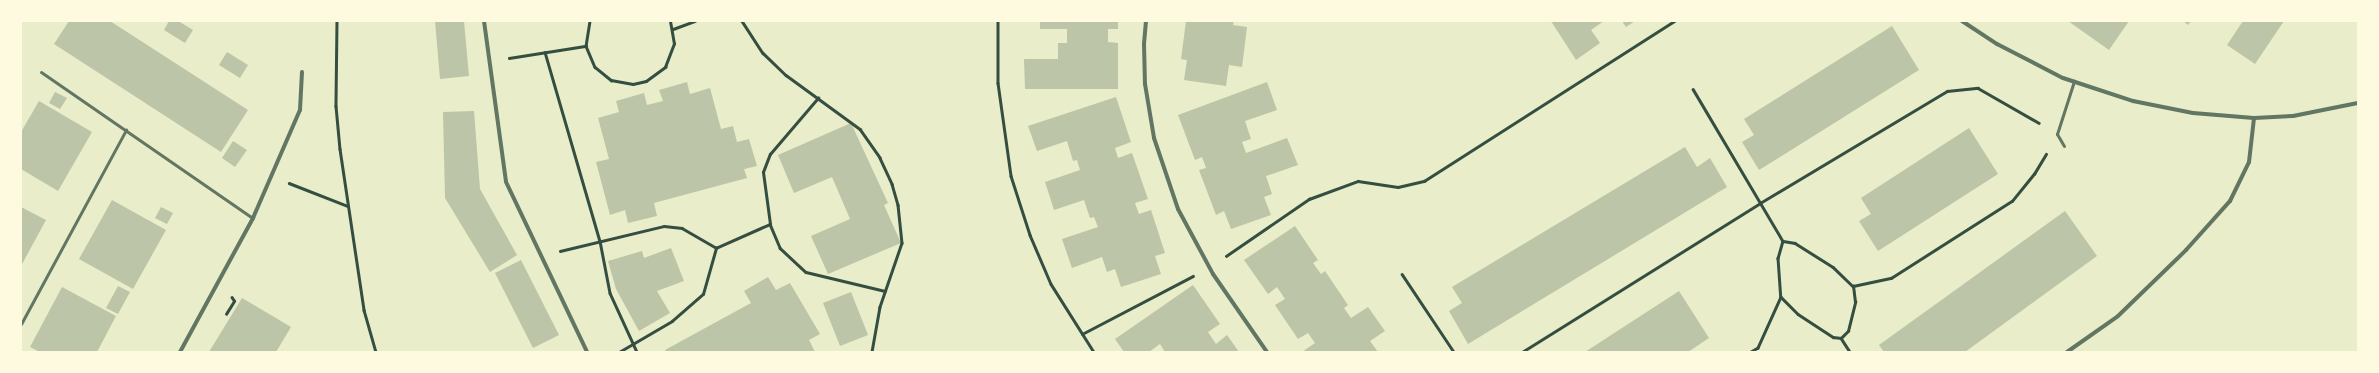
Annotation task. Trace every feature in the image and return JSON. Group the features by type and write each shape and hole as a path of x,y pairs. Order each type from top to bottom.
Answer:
{"street":[{"path":"484,21 506,182 587,352"},
{"path":"1146,21 1144,44 1145,84 1154,138 1178,209 1210,267 1267,352"},
{"path":"1962,21 1997,44 2074,81 2133,100 2193,113 2254,118 2293,116 2358,103"},
{"path":"180,352 253,218 272,175 300,110 302,72"},
{"path":"2068,352 2118,316 2186,250 2230,201 2249,162 2254,118"}],"lane":[{"path":"41,72 253,218"},
{"path":"2064,146 2057,134 2074,81"},
{"path":"21,324 126,130"}],"path":[{"path":"337,21 336,106 348,206 364,310 376,352"},
{"path":"590,21 586,46 589,57 601,74 623,84 633,84 646,81 665,67 674,44 673,29 670,21"},
{"path":"673,29 695,21"},
{"path":"742,21 763,53 786,75 860,130 880,158 892,184 898,205 902,244 885,291 873,334 872,352"},
{"path":"998,21 998,83 1011,176 1030,235 1051,284 1094,352"},
{"path":"1082,334 1210,267 1310,199 1358,181 1398,187 1424,181 1674,21"},
{"path":"489,61 586,46"},
{"path":"546,52 600,241 610,293 637,352"},
{"path":"1522,352 1760,203 1947,90 1978,88 2057,134 2034,174 2012,201 1891,278 1854,286"},
{"path":"1693,89 1783,241 1778,258 1781,297 1758,348 1751,352"},
{"path":"818,98 770,154 764,172 770,224 780,248 806,272 885,291"},
{"path":"272,175 303,190 348,206"},
{"path":"716,248 770,224"},
{"path":"540,256 664,226 682,228 716,248"},
{"path":"1781,297 1804,318 1833,337 1841,338 1848,332 1855,302 1854,286 1833,267 1795,243 1783,241"},
{"path":"619,352 672,322 703,294 716,248"},
{"path":"1402,274 1454,352"},
{"path":"1841,338 1850,352"}],"building":[{"path":"69,21 110,21 248,110 221,152 54,44"},
{"path":"169,21 178,21 193,30 185,43 164,30"},
{"path":"435,21 464,21 469,76 440,79"},
{"path":"1040,21 1118,21 1118,29 1108,29 1108,42 1118,43 1118,89 1025,89 1024,59 1058,59 1058,43 1067,43 1067,29 1040,29"},
{"path":"1186,21 1234,21 1233,25 1247,27 1242,67 1229,65 1226,86 1184,80 1187,60 1181,59"},
{"path":"1551,21 1604,21 1591,30 1600,43 1576,60"},
{"path":"1622,21 1635,21 1626,27"},
{"path":"2068,21 2129,21 2109,50"},
{"path":"2183,21 2191,21 2188,25"},
{"path":"2243,21 2284,21 2255,64 2227,45"},
{"path":"1892,26 1919,70 1759,170 1742,142 1754,135 1744,119"},
{"path":"227,52 248,65 240,78 219,65"},
{"path":"687,82 690,94 710,88 721,129 733,126 737,142 749,139 757,166 744,169 747,178 654,203 657,216 628,223 625,210 610,215 596,162 609,159 598,118 619,112 616,101 644,93 647,105 663,101 659,90"},
{"path":"1267,82 1277,110 1245,121 1251,139 1242,142 1246,153 1287,138 1298,165 1266,176 1272,194 1264,197 1271,215 1231,229 1224,211 1216,215 1199,170 1206,168 1202,157 1195,160 1178,115"},
{"path":"55,92 67,98 60,109 49,103"},
{"path":"1116,97 1131,142 1115,148 1118,158 1132,153 1148,199 1135,203 1139,214 1151,210 1165,253 1155,256 1161,274 1121,287 1115,269 1107,272 1102,257 1072,268 1062,239 1098,227 1094,217 1090,218 1084,200 1054,210 1045,182 1080,170 1077,160 1073,161 1067,141 1037,151 1028,126"},
{"path":"39,101 92,132 58,191 21,169 21,132"},
{"path":"474,111 480,189 517,255 490,272 445,198 443,112"},
{"path":"851,123 888,203 884,205 901,243 828,274 811,236 850,219 832,177 794,193 778,155"},
{"path":"1969,128 1998,174 1878,251 1859,221 1871,214 1861,198"},
{"path":"233,141 247,150 235,167 222,158"},
{"path":"1685,147 1697,167 1710,158 1727,187 1468,344 1449,311 1462,303 1452,287"},
{"path":"112,200 166,230 133,289 79,259"},
{"path":"21,207 46,220 21,266"},
{"path":"161,207 173,213 167,224 155,218"},
{"path":"2065,211 2097,256 1965,352 1884,352 1879,345"},
{"path":"1295,226 1318,260 1313,263 1321,274 1325,271 1348,305 1344,308 1351,318 1368,307 1385,331 1370,341 1378,352 1302,352 1315,343 1308,333 1298,339 1275,305 1285,299 1277,287 1268,294 1244,260"},
{"path":"671,248 684,281 657,291 670,313 639,331 616,289 608,261 642,251 644,258"},
{"path":"521,260 559,335 533,348 495,273"},
{"path":"768,277 776,290 790,283 820,334 809,340 815,352 666,352 665,350 751,303 744,291"},
{"path":"1193,285 1220,324 1208,332 1216,344 1227,335 1239,352 1165,352 1160,344 1149,352 1124,352 1115,339"},
{"path":"118,286 130,292 118,314 106,308"},
{"path":"62,287 116,316 97,352 40,352 30,347"},
{"path":"1679,291 1709,338 1688,352 1585,352"},
{"path":"851,292 868,335 840,346 823,303"},
{"path":"242,298 291,327 276,352 209,352"}]}
